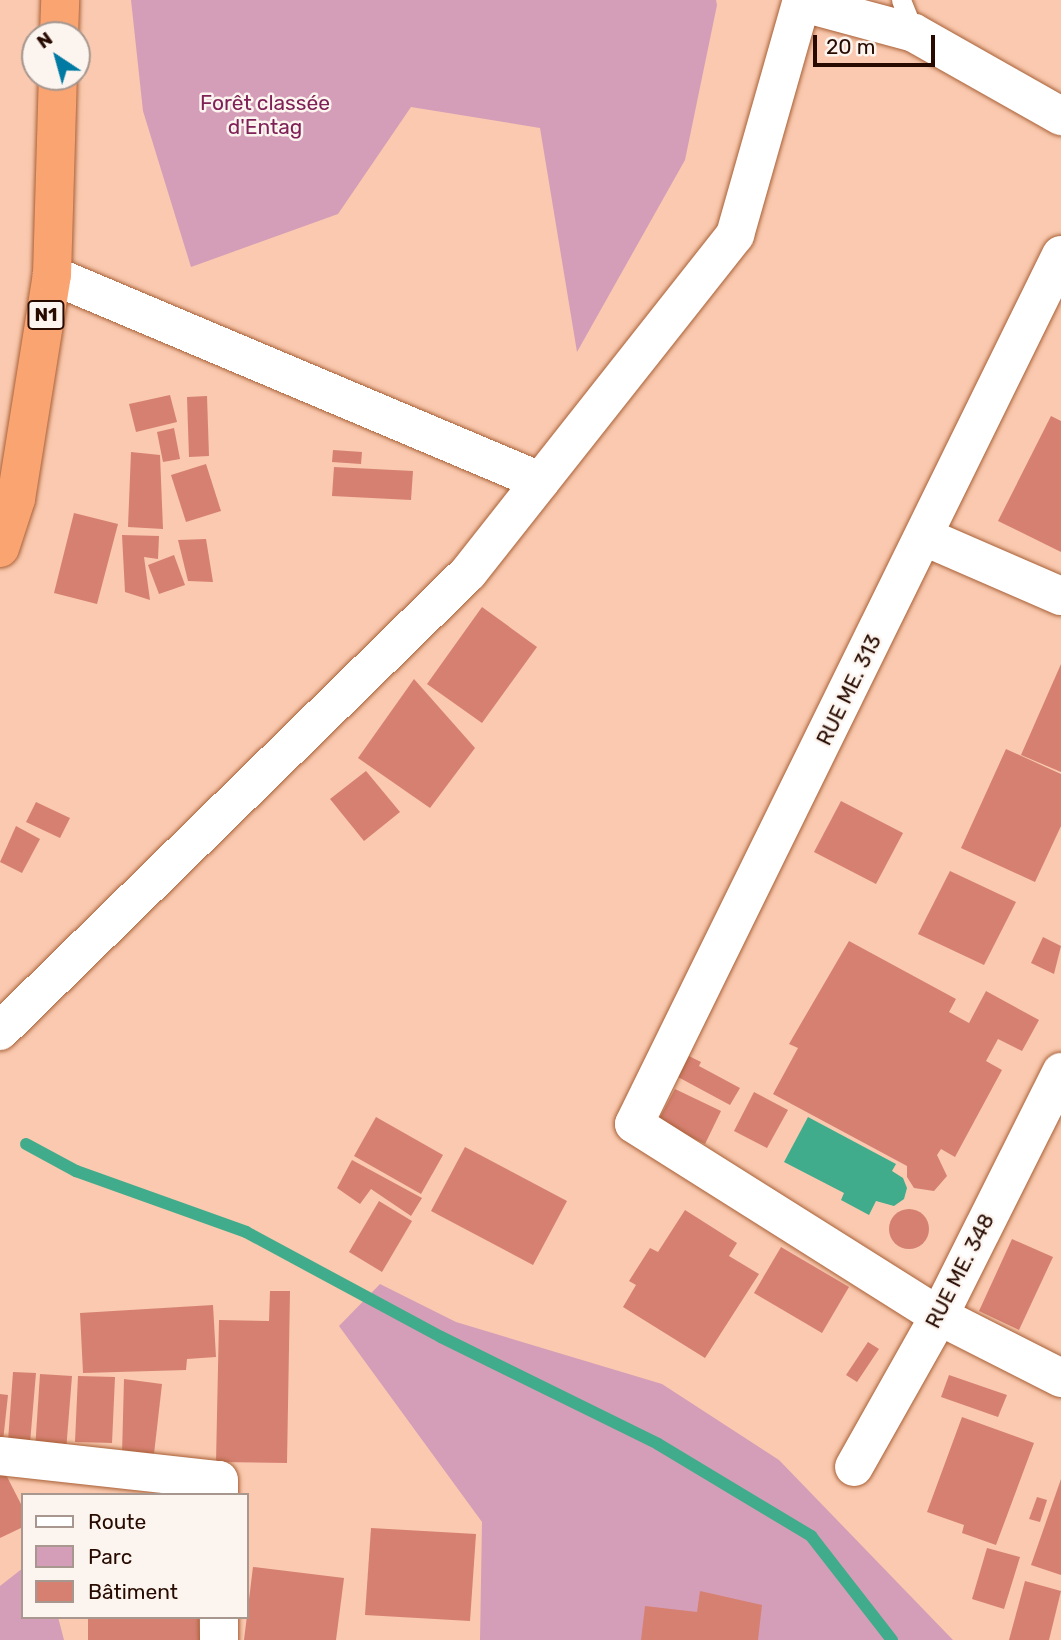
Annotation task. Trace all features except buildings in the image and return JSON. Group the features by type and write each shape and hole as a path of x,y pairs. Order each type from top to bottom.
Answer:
{"highway":[{"path":"59,21 60,0"},
{"name":"N1","path":"0,548 16,499 52,275 58,91"}],"street":[{"path":"0,1031 468,573 735,235 802,1 907,16 1061,116"},
{"name":"RUE ME. 313","path":"939,1316 634,1124 925,537 1061,255"},
{"path":"52,275 540,481"},
{"path":"925,537 1061,596"},
{"name":"RUE ME. 348","path":"854,1467 939,1316 1061,1072"},
{"path":"939,1316 1061,1378"},
{"path":"0,1456 219,1480 219,1493"},
{"path":"219,1619 219,1640"}],"green space":[{"name":"Forêt classée d'Entag","path":"131,0 716,0 717,5 685,160 577,352 540,128 411,107 338,214 191,267 143,111"},
{"path":"380,1284 456,1322 662,1384 779,1460 953,1640 480,1640 482,1522 339,1326"},
{"path":"21,1570 21,1619 59,1619 64,1640 0,1640 0,1586"}],"shaded area":[{"path":"808,1117 896,1164 892,1171 903,1178 907,1188 904,1199 894,1206 876,1201 869,1215 841,1200 844,1193 784,1162"}],"waterway":[{"path":"26,1144 76,1171 246,1232 441,1337 658,1444 811,1536 892,1640"}]}
